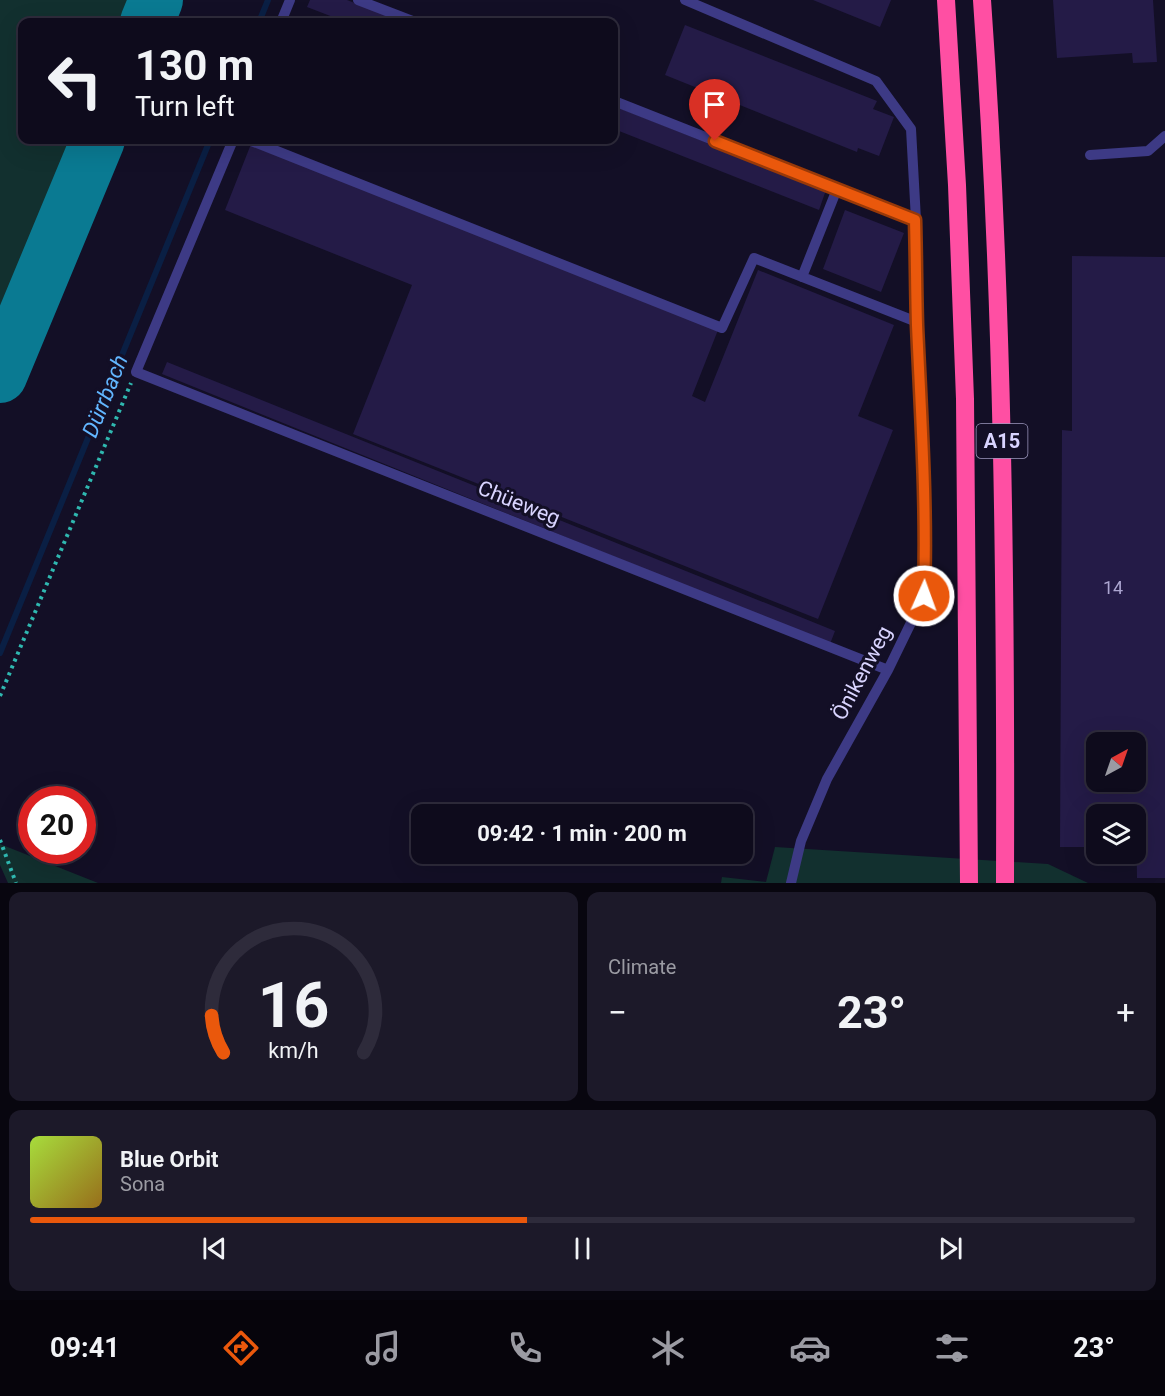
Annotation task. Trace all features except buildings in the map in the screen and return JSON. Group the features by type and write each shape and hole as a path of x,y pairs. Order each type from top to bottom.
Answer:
{"highway":[{"name":"A15","path":"946,0 957,185 965,410 969,883"},
{"name":"A15","path":"982,0 996,228 1002,398 1006,676 1005,883"}],"lane":[{"path":"283,18 290,0"},
{"path":"358,0 405,18"},
{"name":"Önikenweg","path":"685,0 876,81 911,129 924,451 926,544 924,596 888,670 827,779 801,841 790,883"},
{"path":"618,103 915,220"},
{"path":"1090,155 1148,152 1165,136"},
{"path":"136,372 231,144"},
{"path":"259,144 722,328 754,258 917,322"},
{"path":"802,277 837,189"},
{"name":"Chüeweg","path":"136,372 888,670"}],"path":[{"path":"0,696 136,372"},
{"path":"0,840 16,883"}],"green space":[{"path":"0,0 141,0 134,18 18,18 18,144 82,144 17,301 0,312"},
{"path":"0,844 18,851 18,864 50,864 98,883 8,883 0,865"},
{"path":"775,847 1048,864 1088,883 721,883 722,877 766,882"}],"waterway":[{"name":"Dürrbach","path":"261,18 268,0"},
{"name":"Dürrbach","path":"0,653 208,144"}],"taxiway":[{"path":"149,18 156,0"},
{"path":"0,376 96,144"}],"route":[{"path":"715,141 915,220 917,322 924,451 926,544 924,596"}]}
